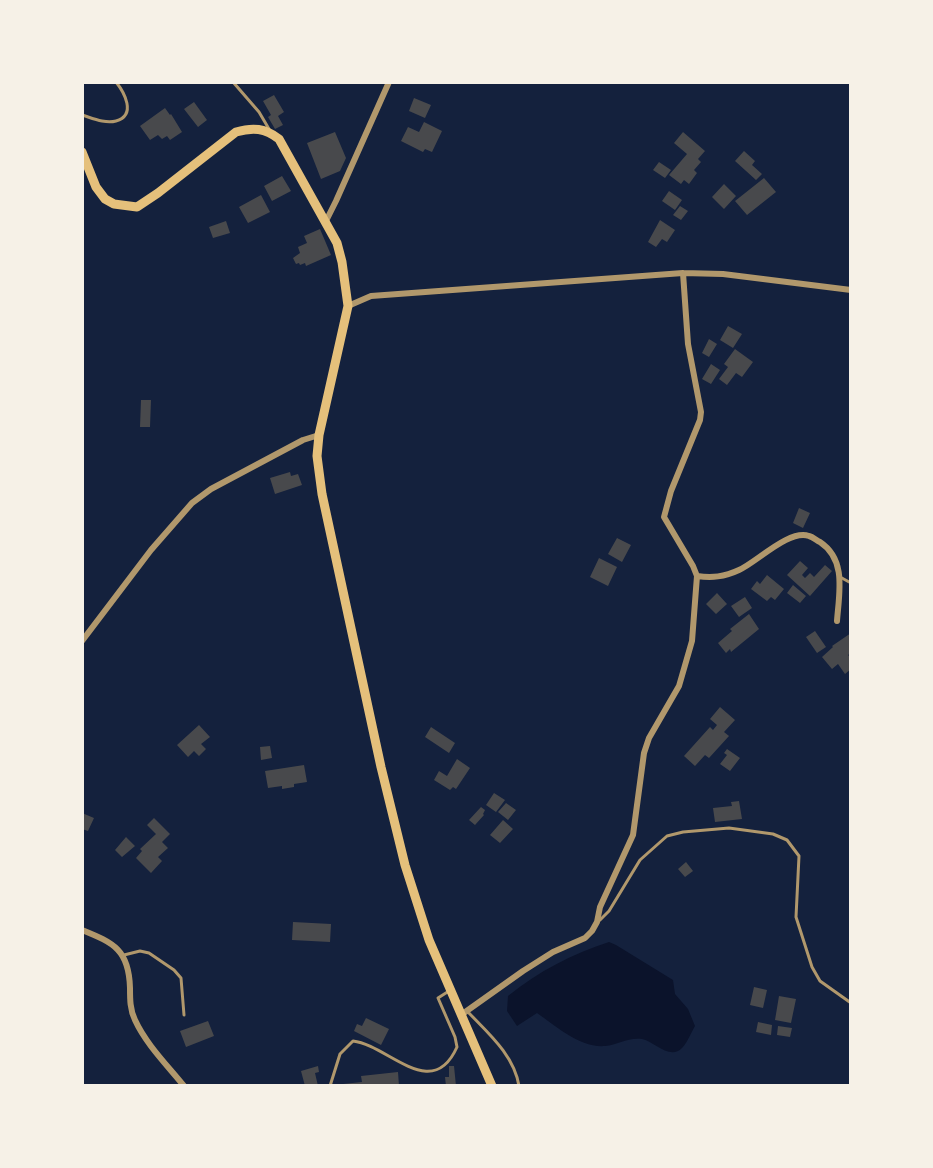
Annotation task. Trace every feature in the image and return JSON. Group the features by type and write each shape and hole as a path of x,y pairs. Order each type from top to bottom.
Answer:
{"main road":[{"path":"82,152 96,187 105,199 114,204 137,207 236,132 255,128 271,132 279,139 337,243 348,306 319,435 317,456 322,494 405,865 429,940 464,1013 492,1086"}],"street":[{"path":"326,221 389,82"},
{"path":"464,1013 553,952 585,938 592,931 633,835 644,753 649,738 679,686 692,641 697,576 664,517 701,412 688,344 683,273"},
{"path":"348,306 371,296 683,273 723,274 851,290"},
{"path":"82,641 151,550 192,503 211,489 303,440 319,435"},
{"path":"697,576 717,578 739,570 793,536 808,535 831,550 836,560 840,576 837,621"},
{"path":"82,930 107,940 122,956 130,977 130,1006 135,1019 184,1086"}],"lane":[{"path":"82,115 105,121 116,121 122,117 128,108 126,96 116,82"},
{"path":"233,82 259,112 271,132"},
{"path":"840,576 851,583"},
{"path":"597,922 609,911 640,860 667,836 729,828 773,834 787,840 799,856 796,917 812,967 820,981 851,1003"},
{"path":"122,956 140,951 149,953 174,970 181,978 184,1015"},
{"path":"330,1086 340,1054 353,1041 362,1042 407,1067 423,1072 435,1071 448,1062 457,1047 438,998 451,991"},
{"path":"464,1013 508,1056 517,1071 519,1086"}],"water":[{"path":"609,942 673,980 675,994 688,1009 695,1026 682,1048 667,1051 642,1039 605,1046 586,1044 537,1013 517,1026 507,1011 508,996 544,971"}],"building":[{"path":"274,95 284,112 278,116 283,125 275,129 263,101"},
{"path":"414,98 431,105 425,118 409,111"},
{"path":"194,102 207,120 198,127 184,109"},
{"path":"165,108 182,132 170,140 167,136 162,139 158,135 150,140 140,126"},
{"path":"424,122 442,131 432,152 425,149 423,152 401,141 408,127 419,132"},
{"path":"335,132 346,158 340,171 321,179 307,143"},
{"path":"683,132 705,151 698,159 701,162 689,184 684,180 681,184 669,175 687,154 674,143"},
{"path":"744,151 755,161 752,165 762,174 756,180 735,161"},
{"path":"659,162 671,170 665,178 653,170"},
{"path":"282,176 291,191 272,201 264,186"},
{"path":"764,178 776,192 747,215 735,201"},
{"path":"724,184 736,196 724,209 712,197"},
{"path":"669,191 682,200 675,210 662,201"},
{"path":"261,195 270,212 248,223 239,207"},
{"path":"680,206 688,211 681,220 673,215"},
{"path":"660,220 675,230 667,242 662,239 656,247 648,242"},
{"path":"226,221 230,233 213,238 209,227"},
{"path":"320,229 331,255 306,266 305,263 296,264 293,258 300,253 298,247 307,243 304,236"},
{"path":"728,326 742,334 733,348 720,340"},
{"path":"709,339 717,344 709,357 702,353"},
{"path":"735,349 753,362 742,377 736,373 727,385 719,379 728,367 724,364"},
{"path":"711,364 720,370 711,384 702,379"},
{"path":"141,400 151,400 150,427 140,427"},
{"path":"290,472 291,476 298,474 302,485 275,494 270,478"},
{"path":"799,508 810,513 803,528 793,523"},
{"path":"617,538 631,545 622,562 608,554"},
{"path":"599,558 617,567 608,586 590,577"},
{"path":"800,561 808,568 802,575 805,578 810,573 814,577 825,565 832,571 810,596 787,575"},
{"path":"767,575 784,589 775,600 771,597 767,601 751,589"},
{"path":"793,585 806,596 800,603 787,593"},
{"path":"717,593 727,604 716,614 706,604"},
{"path":"745,597 752,608 739,617 731,606"},
{"path":"749,614 759,629 726,653 718,643"},
{"path":"815,631 826,647 817,653 806,637"},
{"path":"851,633 851,653 848,655 851,669 845,674 838,664 832,669 822,657"},
{"path":"720,707 735,720 724,732 729,736 709,758 705,755 695,766 684,756 710,727 713,730 717,725 710,719"},
{"path":"199,725 210,737 201,744 206,749 199,756 194,751 188,757 177,745"},
{"path":"431,727 455,743 449,753 425,737"},
{"path":"270,746 272,758 261,760 260,747"},
{"path":"727,749 740,758 730,771 720,764 727,755 724,753"},
{"path":"457,759 470,768 456,789 453,787 450,790 434,780 439,771 447,776"},
{"path":"304,765 307,782 282,789 282,786 268,788 265,771"},
{"path":"494,793 505,800 496,812 486,805"},
{"path":"739,801 742,819 715,822 713,808 732,806 731,802"},
{"path":"506,803 516,810 508,820 498,812"},
{"path":"481,807 485,810 484,815 475,825 469,820"},
{"path":"82,813 94,818 88,831 82,829"},
{"path":"154,818 170,834 162,842 168,848 158,857 162,861 151,873 136,858 142,851 140,849 156,834 147,825"},
{"path":"503,820 513,829 500,843 490,835"},
{"path":"126,837 135,846 122,857 115,850"},
{"path":"686,862 693,871 685,877 678,869"},
{"path":"293,922 331,924 330,942 292,940"},
{"path":"754,987 767,990 763,1008 750,1005"},
{"path":"779,996 796,999 791,1023 775,1020"},
{"path":"366,1018 389,1029 381,1045 354,1031 357,1024 362,1026"},
{"path":"208,1021 214,1036 186,1047 180,1031"},
{"path":"758,1022 772,1025 771,1035 756,1032"},
{"path":"778,1026 792,1028 790,1037 777,1035"},
{"path":"318,1066 319,1072 315,1073 318,1086 305,1086 301,1071"},
{"path":"449,1066 454,1066 456,1086 446,1086"},
{"path":"398,1072 399,1086 343,1086 362,1082 361,1076"}]}
